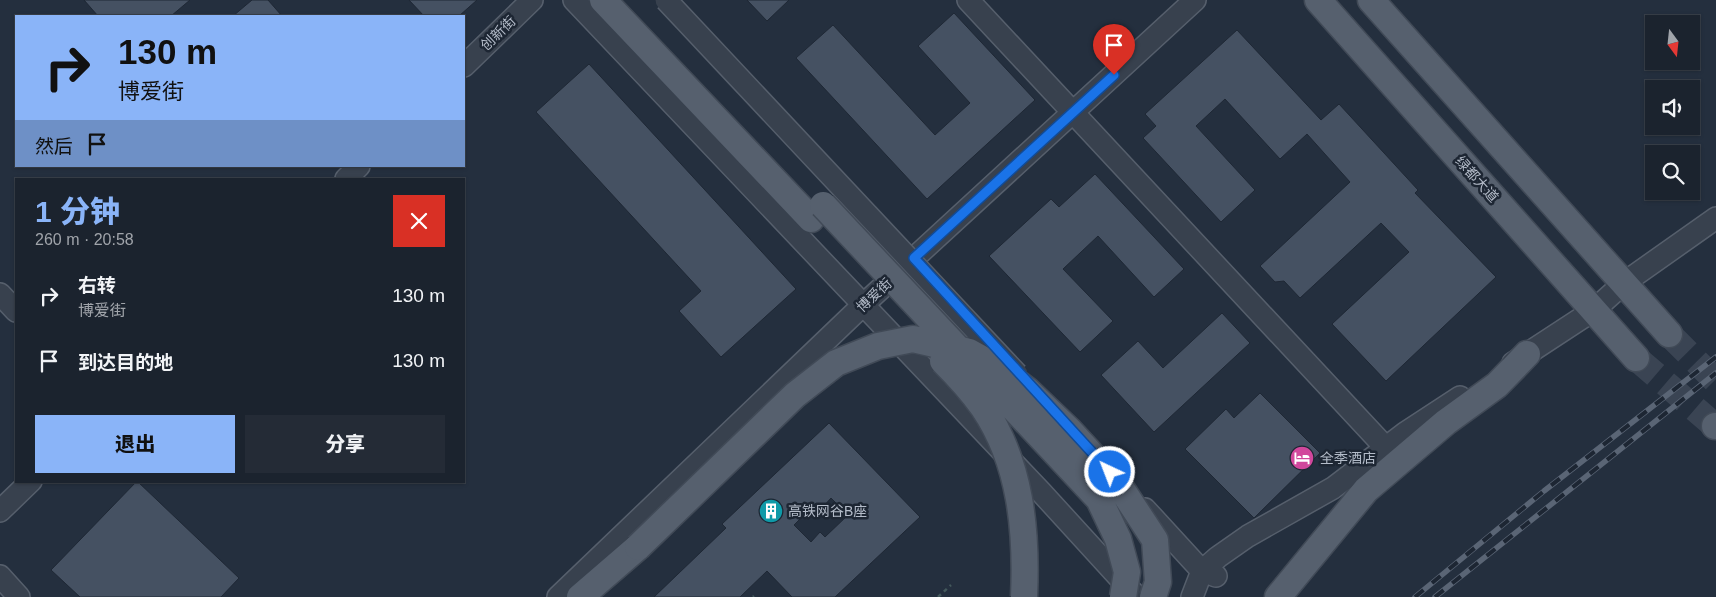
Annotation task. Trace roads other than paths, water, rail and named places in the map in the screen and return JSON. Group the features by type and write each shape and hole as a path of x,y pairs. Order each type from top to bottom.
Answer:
{"main road":[{"path":"603,0 824,233 983,407 1001,440 1013,469 1020,505 1024,546 1024,597"},
{"path":"628,0 1099,499 1118,539 1127,572 1123,597"},
{"name":"绿都大道","path":"1318,0 1636,358"},
{"path":"1371,0 1668,334"},
{"path":"580,597 638,547 795,394 836,362 878,346 912,339 969,352 998,368 1027,390 1070,430 1117,482 1155,540 1158,582 1153,597"},
{"path":"1278,597 1366,490 1446,422 1497,385 1527,354"}],"street":[{"name":"创新街","path":"465,65 532,0"},
{"path":"574,0 1137,597"},
{"path":"666,0 1070,430"},
{"path":"676,0 1209,574 1209,597"},
{"path":"968,0 1386,448"},
{"name":"博爱街","path":"558,597 863,305 1195,0"},
{"path":"347,178 358,167"},
{"path":"1192,597 1209,574 1218,557 1248,536 1333,488 1386,448 1594,310 1624,284 1716,218"},
{"path":"0,294 15,310"},
{"path":"0,510 29,483"},
{"path":"0,576 19,597"}],"tunnel":[{"path":"1669,334 1716,381"},
{"path":"1636,358 1715,426"}],"railway":[{"path":"1415,597 1544,491 1716,357"},
{"path":"1435,597 1716,373"}],"place":[{"name":"全季酒店","path":"1302,458"},
{"name":"高铁网谷B座","path":"771,511"}]}
